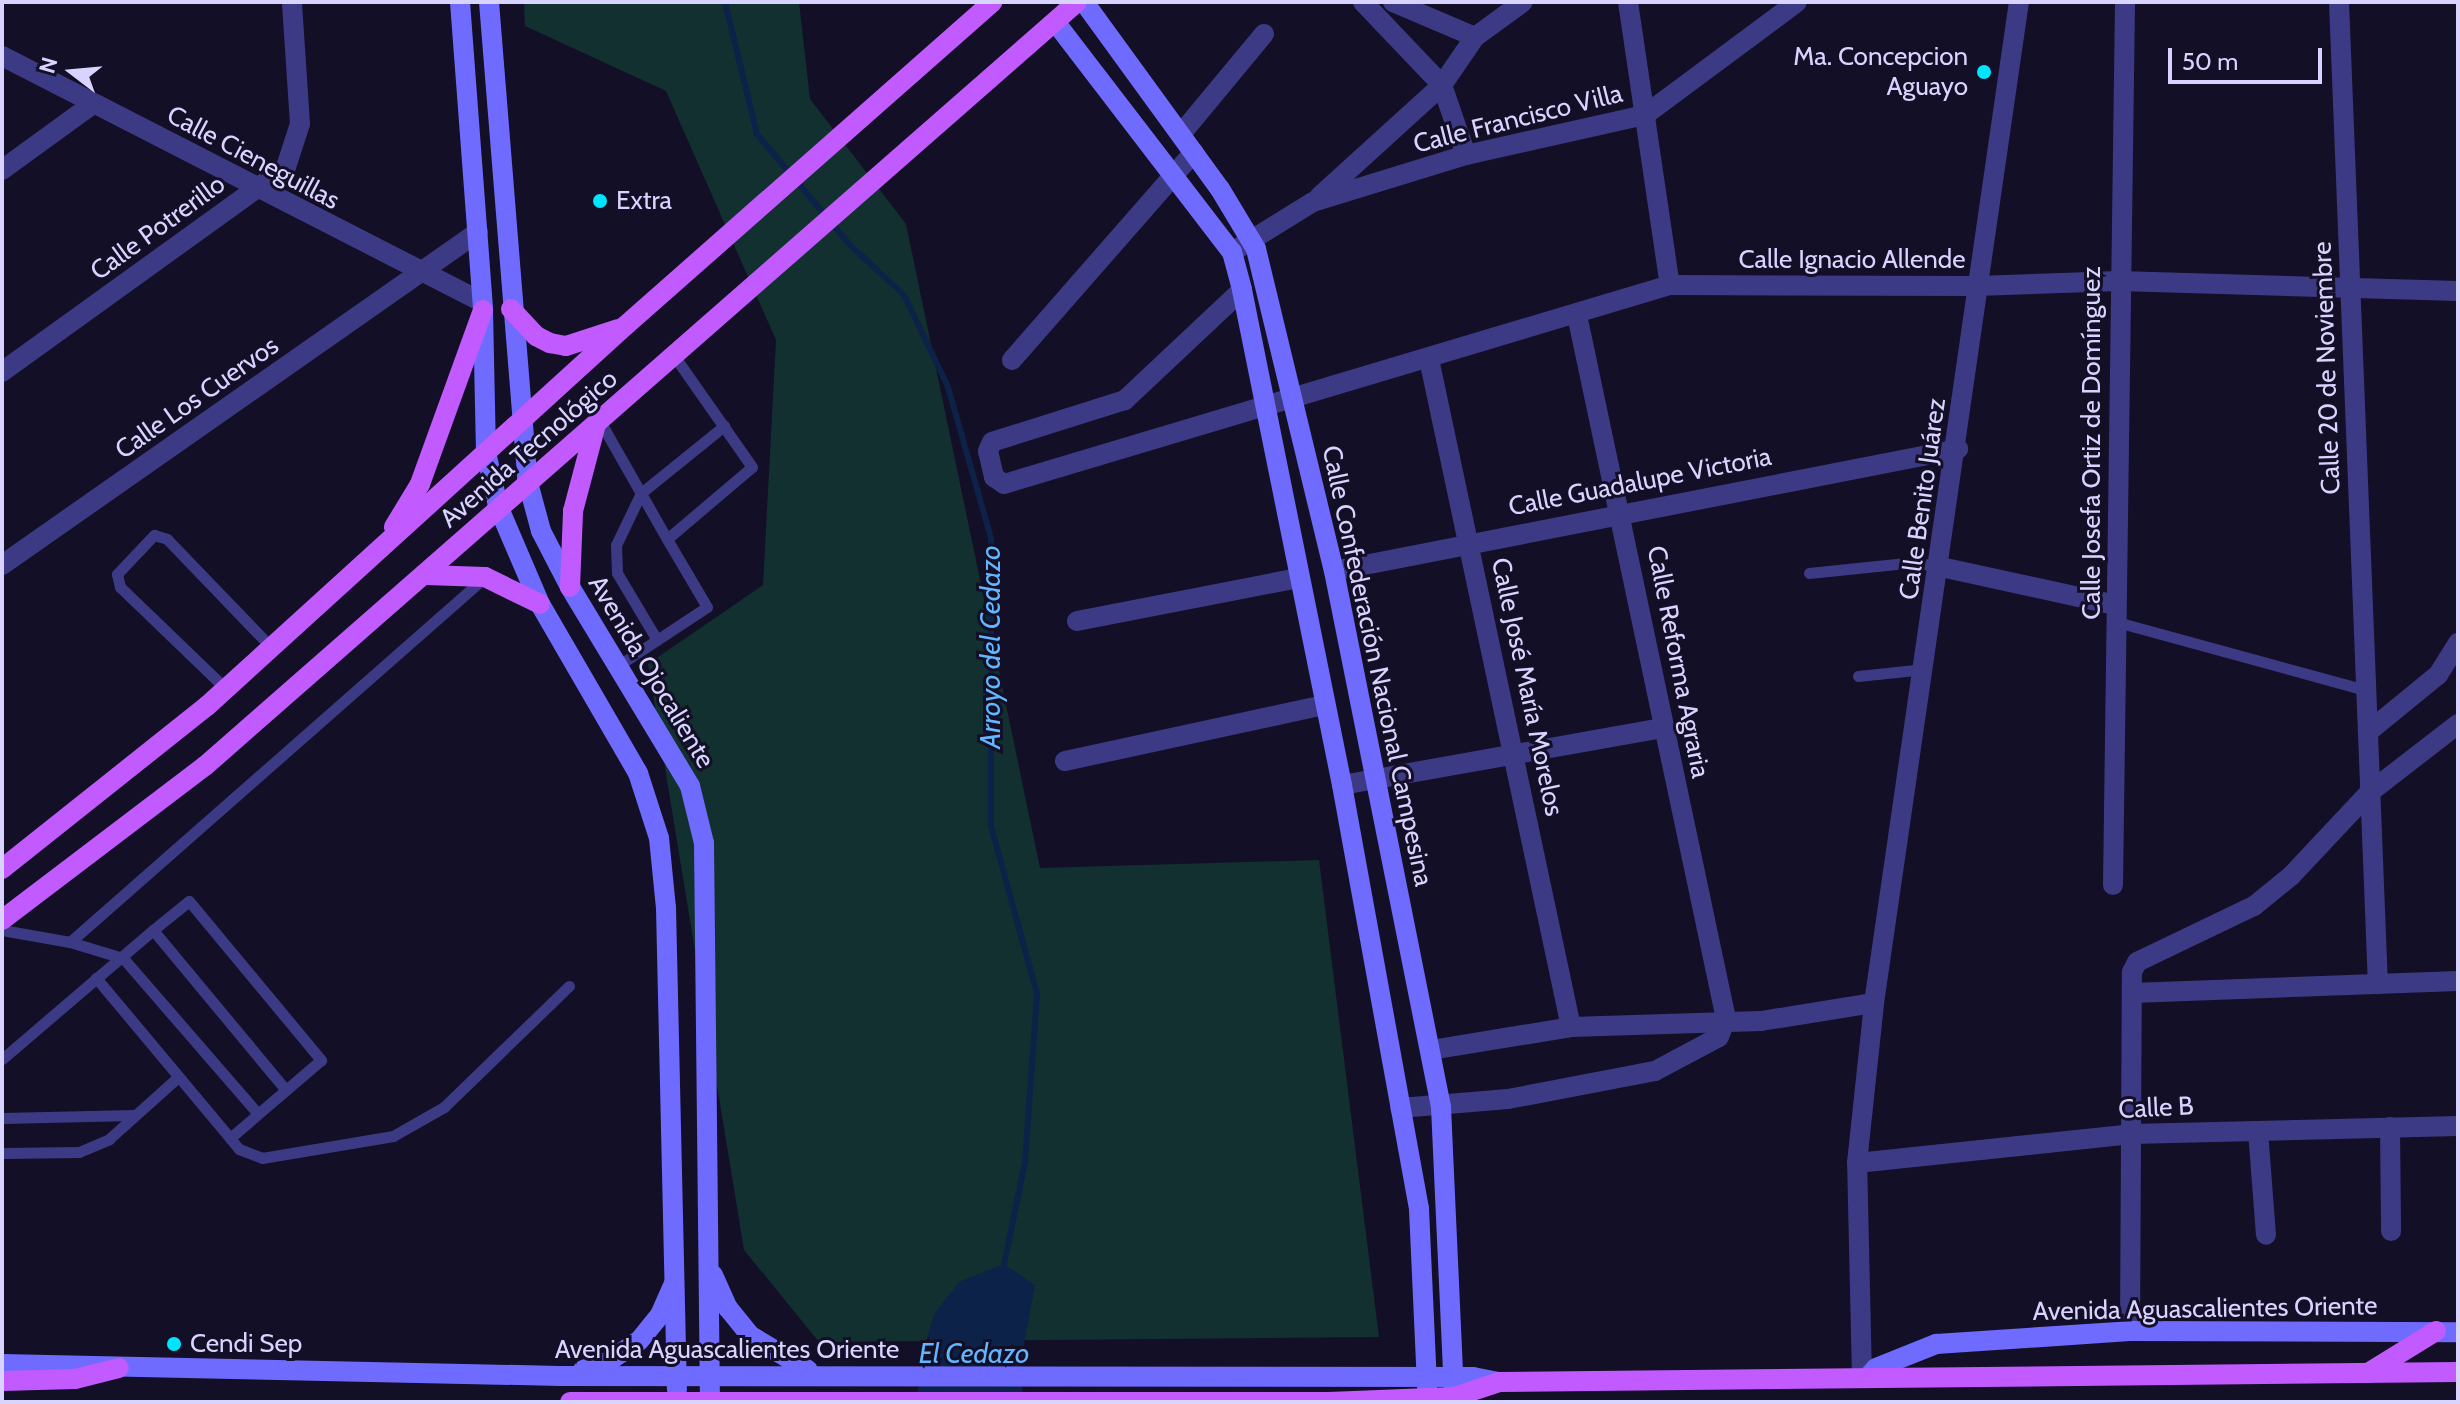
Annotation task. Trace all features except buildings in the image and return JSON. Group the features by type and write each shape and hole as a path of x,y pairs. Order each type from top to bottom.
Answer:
{"main road":[{"name":"Avenida Tecnológico","path":"2,920 205,766 426,575 527,479 598,425 1077,2"},
{"name":"Avenida Tecnológico","path":"2,869 226,689 625,326 839,141 988,4"},
{"path":"379,551 420,484 483,306"},
{"path":"511,309 536,336 566,346 625,326"},
{"path":"570,587 573,511 598,425"},
{"path":"426,575 485,577 540,604"},
{"path":"2366,1374 2436,1331"},
{"path":"2,1381 75,1379 119,1368"},
{"name":"Avenida Aguascalientes Oriente","path":"570,1402 1329,1402 1428,1398 1454,1387 1499,1382 2458,1372"}],"street":[{"name":"Calle Potrerillo","path":"2,372 286,167 296,146 300,124 292,2"},
{"path":"460,2 483,306 486,452 498,506 540,604 638,773 659,838 666,908 677,1269 677,1402"},
{"name":"Avenida Ojocaliente","path":"489,2 520,422 527,479 541,531 570,587 690,786 704,843 710,1402"},
{"name":"Calle Confederación Nacional Campesina","path":"1084,2 1194,152 1252,242 1293,396 1334,571 1431,1050 1441,1107 1454,1387"},
{"path":"1363,2 1442,85 1466,155"},
{"path":"1393,2 1475,37"},
{"path":"1313,202 1442,85 1475,37 1523,2"},
{"path":"1628,2 1670,285"},
{"name":"Calle Francisco Villa","path":"1232,252 1313,202 1466,155 1645,115 1797,2"},
{"name":"Calle Benito Juárez","path":"1865,1378 1857,1163 1874,1003 1941,567 1976,286 2019,2"},
{"name":"Calle Josefa Ortiz de Domínguez","path":"2113,885 2125,2"},
{"name":"Calle 20 de Noviembre","path":"2339,2 2378,984"},
{"path":"1056,23 1232,252 1261,369 1262,403 1342,785 1419,1209 1428,1398"},
{"path":"1181,134 1264,34"},
{"name":"Calle Cieneguillas","path":"2,56 483,306"},
{"path":"2,170 93,104"},
{"path":"1012,360 1194,152"},
{"name":"Calle Los Cuervos","path":"2,565 421,275 478,232"},
{"name":"Calle Ignacio Allende","path":"1242,290 1125,400 992,442 988,451 998,481 1262,403 1429,359 1670,285 1976,286 2119,281 2458,291"},
{"name":"Calle Reforma Agraria","path":"1577,315 1621,511 1663,728 1726,1019"},
{"name":"Calle José María Morelos","path":"1429,359 1516,756 1571,1027"},
{"name":"Calle Guadalupe Victoria","path":"1334,571 1621,511 1958,449"},
{"path":"1941,567 2116,614"},
{"path":"1077,621 1299,578"},
{"path":"2368,732 2438,675 2458,643"},
{"path":"1065,761 1325,705"},
{"path":"2130,1331 2132,993 2137,962 2254,906 2291,876 2370,792 2458,724"},
{"path":"1342,785 1663,728"},
{"path":"2132,993 2458,981"},
{"path":"1431,1050 1571,1027 1775,1019 1874,1003"},
{"path":"1400,1108 1441,1107 1655,1071 1719,1037 1726,1019"},
{"name":"Calle B","path":"1857,1163 2131,1134 2458,1126"},
{"path":"2390,1127 2391,1231"},
{"path":"2258,1131 2266,1235"},
{"path":"709,1257 724,1300 751,1336 783,1360 819,1374"},
{"path":"560,1376 609,1361 639,1341 660,1315 677,1269"},
{"name":"Avenida Aguascalientes Oriente","path":"1865,1378 1876,1368 1936,1344 2130,1331 2458,1332"},
{"name":"Avenida Aguascalientes Oriente","path":"2,1364 677,1378 819,1374 1426,1377 1454,1387"},
{"path":"804,1402 822,1379 841,1374"},
{"path":"605,1376 618,1402"}],"lane":[{"path":"667,539 752,467 675,357"},
{"path":"598,425 707,607 619,665"},
{"path":"657,640 617,573 616,545 641,493 724,426"},
{"path":"226,689 120,587 117,574 154,535 167,539 272,648"},
{"path":"1809,573 1915,562 1941,567"},
{"path":"70,942 485,577"},
{"path":"2116,614 2366,690"},
{"path":"1858,676 1925,669"},
{"path":"2,1059 189,901 321,1060 230,1138"},
{"path":"2,930 70,942 123,958 258,1114"},
{"path":"153,930 286,1090"},
{"path":"96,978 239,1149 262,1158 393,1136 444,1107 569,986"},
{"path":"2,1153 79,1152 109,1139 178,1077"},
{"path":"2,1118 134,1115"}],"green space":[{"path":"524,2 799,2 810,99 906,224 1040,868 1319,860 1379,1337 819,1342 744,1250 648,664 763,585 776,340 666,91 525,26"}],"water":[{"name":"El Cedazo","path":"1004,1264 1035,1285 1023,1350 1022,1402 917,1402 921,1360 934,1314 959,1282"}],"waterway":[{"name":"Arroyo del Cedazo","path":"725,2 757,134 851,246 904,295 948,387 991,538 991,826 1037,994 1025,1162 1004,1264"}],"place":[{"name":"Ma. Concepcion Aguayo","path":"1984,72"},
{"name":"Extra","path":"600,201"},
{"name":"Cendi Sep","path":"174,1344"}]}
